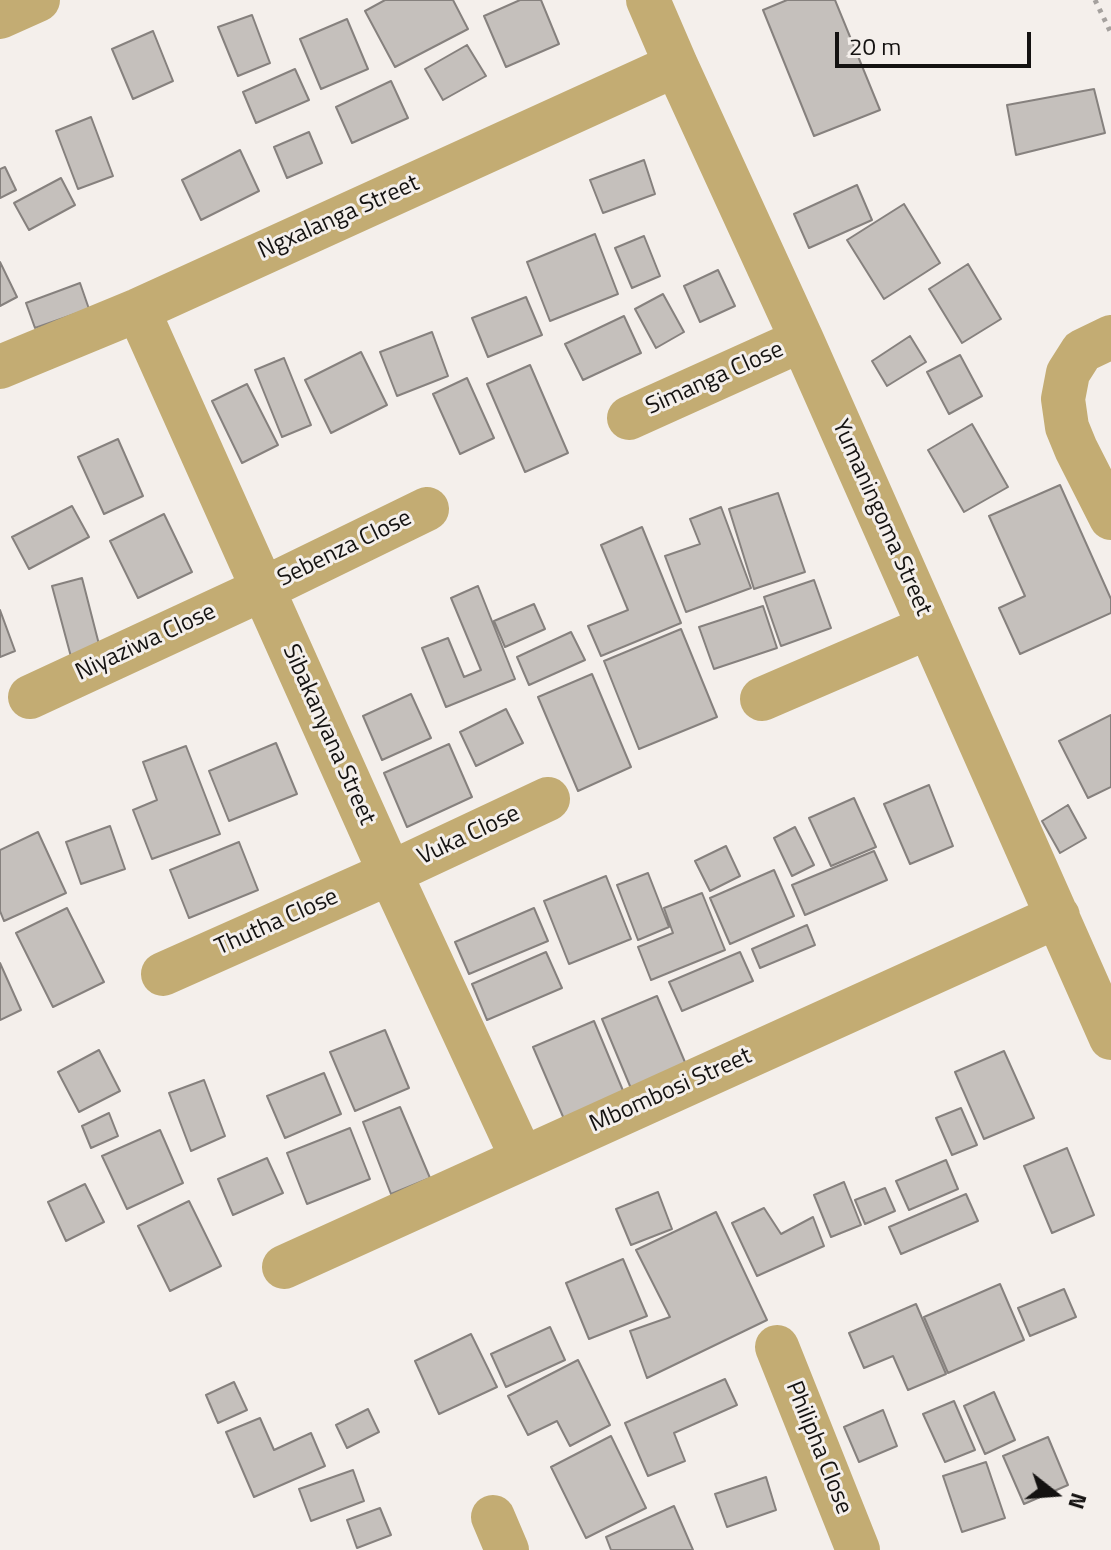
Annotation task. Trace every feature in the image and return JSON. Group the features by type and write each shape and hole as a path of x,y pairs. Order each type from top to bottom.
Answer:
{"street":[{"path":"0,17 38,0"},
{"name":"Yumaningoma Street","path":"648,0 1111,1038"},
{"name":"Ngxalanga Street","path":"0,367 138,310 676,65"},
{"name":"Sibakanyana Street","path":"138,310 390,873 522,1158"},
{"path":"1111,337 1082,351 1068,373 1063,399 1071,438 1111,518"},
{"name":"Simanga Close","path":"629,418 802,340"},
{"name":"Sebenza Close","path":"263,589 427,509"},
{"name":"Niyaziwa Close","path":"30,697 263,589"},
{"path":"762,699 929,627"},
{"name":"Vuka Close","path":"390,873 548,799"},
{"name":"Thutha Close","path":"163,974 390,873"},
{"name":"Mbombosi Street","path":"284,1267 1058,916"},
{"name":"Philipha Close","path":"777,1347 858,1550"}],"path":[{"path":"1095,0 1111,33"}],"building":[{"path":"385,0 453,0 468,29 395,67 365,11"},
{"path":"520,0 541,0 559,44 506,67 484,16"},
{"path":"787,0 835,0 880,110 814,136 763,10"},
{"path":"252,15 270,63 238,76 218,27"},
{"path":"347,19 368,69 321,89 300,39"},
{"path":"153,31 173,81 133,99 112,49"},
{"path":"467,45 486,76 443,100 425,69"},
{"path":"295,69 309,100 256,123 243,92"},
{"path":"391,81 408,118 352,143 336,107"},
{"path":"1094,89 1105,133 1016,155 1007,105"},
{"path":"91,117 113,176 78,189 56,131"},
{"path":"309,132 322,163 287,178 274,147"},
{"path":"240,150 259,191 201,220 182,180"},
{"path":"644,160 655,194 603,213 590,180"},
{"path":"5,167 16,190 0,198 0,169"},
{"path":"61,178 75,205 29,230 14,203"},
{"path":"857,185 872,220 809,248 794,214"},
{"path":"904,204 940,263 884,299 847,240"},
{"path":"595,234 618,294 550,321 527,262"},
{"path":"644,236 660,276 632,288 615,248"},
{"path":"0,262 17,297 0,306"},
{"path":"968,264 1001,319 962,343 929,289"},
{"path":"718,270 735,306 700,322 684,286"},
{"path":"80,283 89,309 35,328 26,303"},
{"path":"663,294 684,332 656,348 635,309"},
{"path":"526,297 542,335 488,357 472,318"},
{"path":"624,316 641,353 583,380 565,344"},
{"path":"432,332 448,376 397,396 380,352"},
{"path":"910,336 926,362 887,386 872,361"},
{"path":"361,352 387,405 331,433 305,380"},
{"path":"960,355 982,396 949,414 927,372"},
{"path":"284,358 311,425 282,437 255,370"},
{"path":"530,365 568,453 525,472 487,384"},
{"path":"467,378 494,438 460,454 433,394"},
{"path":"247,384 278,445 242,463 212,401"},
{"path":"972,424 1008,487 964,512 928,450"},
{"path":"118,439 143,496 104,514 78,457"},
{"path":"1060,485 1111,599 1111,613 1020,654 999,608 1025,596 989,516"},
{"path":"778,493 805,572 754,589 729,509"},
{"path":"72,506 89,537 29,569 12,537"},
{"path":"721,507 751,588 686,612 665,556 700,544 690,519"},
{"path":"164,514 192,572 138,598 110,541"},
{"path":"642,527 681,623 601,656 588,626 628,610 601,545"},
{"path":"82,578 103,660 74,668 52,586"},
{"path":"814,580 831,628 781,646 764,597"},
{"path":"478,586 515,679 446,707 422,648 448,638 464,677 481,670 451,598"},
{"path":"534,604 545,629 505,647 494,621"},
{"path":"763,606 777,648 714,669 699,627"},
{"path":"0,610 15,651 0,657"},
{"path":"681,629 717,717 639,749 604,661"},
{"path":"571,632 585,660 529,685 517,657"},
{"path":"592,674 631,767 578,791 538,697"},
{"path":"411,694 431,738 382,760 363,716"},
{"path":"506,709 523,743 476,766 460,732"},
{"path":"1111,715 1111,787 1088,798 1059,741"},
{"path":"276,743 297,794 229,821 209,771"},
{"path":"449,744 472,797 407,827 384,773"},
{"path":"186,746 220,834 152,859 133,810 157,800 143,762"},
{"path":"929,785 953,846 910,864 884,804"},
{"path":"854,798 876,847 831,866 809,818"},
{"path":"1068,805 1086,838 1060,853 1042,821"},
{"path":"110,826 125,869 81,884 66,842"},
{"path":"795,827 814,865 792,876 774,838"},
{"path":"38,832 66,893 4,921 0,911 0,850"},
{"path":"239,842 258,890 189,918 170,870"},
{"path":"726,846 740,876 710,891 695,861"},
{"path":"874,851 887,880 805,915 792,885"},
{"path":"774,870 794,916 730,944 710,898"},
{"path":"648,873 669,927 638,940 617,885"},
{"path":"606,876 631,939 569,964 544,901"},
{"path":"702,893 725,950 651,980 638,947 673,933 664,908"},
{"path":"67,908 104,982 53,1007 16,933"},
{"path":"534,908 548,941 469,974 455,942"},
{"path":"807,925 815,945 760,968 752,949"},
{"path":"546,952 562,988 487,1020 472,984"},
{"path":"740,952 753,981 682,1011 669,982"},
{"path":"0,963 21,1010 0,1020"},
{"path":"657,996 690,1074 635,1098 602,1019"},
{"path":"594,1021 624,1093 564,1119 533,1047"},
{"path":"385,1030 409,1088 355,1111 330,1052"},
{"path":"99,1050 120,1091 79,1112 58,1072"},
{"path":"1004,1051 1034,1118 984,1139 955,1072"},
{"path":"324,1073 341,1114 285,1138 267,1096"},
{"path":"204,1080 225,1136 191,1151 169,1093"},
{"path":"400,1107 430,1178 391,1194 363,1122"},
{"path":"961,1108 977,1145 952,1155 936,1118"},
{"path":"109,1113 118,1136 91,1148 82,1126"},
{"path":"350,1128 370,1179 307,1204 287,1153"},
{"path":"160,1130 183,1183 127,1209 102,1156"},
{"path":"1067,1148 1094,1215 1052,1233 1024,1166"},
{"path":"267,1158 283,1193 233,1215 218,1179"},
{"path":"946,1160 958,1189 909,1210 896,1181"},
{"path":"844,1182 861,1225 831,1237 814,1195"},
{"path":"85,1184 104,1222 66,1241 48,1202"},
{"path":"885,1188 895,1211 865,1224 855,1200"},
{"path":"658,1192 672,1229 631,1245 616,1209"},
{"path":"966,1194 978,1221 901,1254 889,1227"},
{"path":"189,1201 221,1266 170,1291 138,1226"},
{"path":"764,1208 781,1234 813,1217 824,1246 757,1276 732,1223"},
{"path":"716,1212 767,1320 647,1378 630,1331 670,1317 636,1250"},
{"path":"623,1259 647,1316 589,1339 566,1283"},
{"path":"1000,1284 1024,1340 948,1373 924,1317"},
{"path":"1064,1289 1076,1317 1030,1336 1018,1308"},
{"path":"916,1304 946,1374 908,1390 893,1356 864,1368 849,1333"},
{"path":"550,1327 565,1360 506,1387 491,1354"},
{"path":"471,1334 497,1387 439,1414 415,1361"},
{"path":"578,1360 610,1425 570,1446 557,1421 528,1435 508,1396"},
{"path":"725,1379 737,1405 674,1433 685,1461 648,1476 625,1423"},
{"path":"234,1382 247,1410 218,1423 206,1395"},
{"path":"994,1392 1015,1440 985,1454 964,1406"},
{"path":"954,1401 975,1450 945,1462 923,1414"},
{"path":"368,1409 379,1432 347,1448 336,1425"},
{"path":"883,1410 897,1446 859,1462 844,1427"},
{"path":"260,1418 274,1450 311,1433 325,1466 254,1497 226,1432"},
{"path":"611,1436 646,1508 586,1538 551,1467"},
{"path":"1048,1437 1068,1485 1024,1504 1003,1456"},
{"path":"986,1462 1005,1518 962,1532 943,1476"},
{"path":"353,1470 364,1501 311,1521 299,1489"},
{"path":"766,1477 776,1510 727,1527 715,1494"},
{"path":"674,1506 693,1550 611,1550 606,1537"},
{"path":"380,1508 391,1535 357,1548 347,1520"}]}
